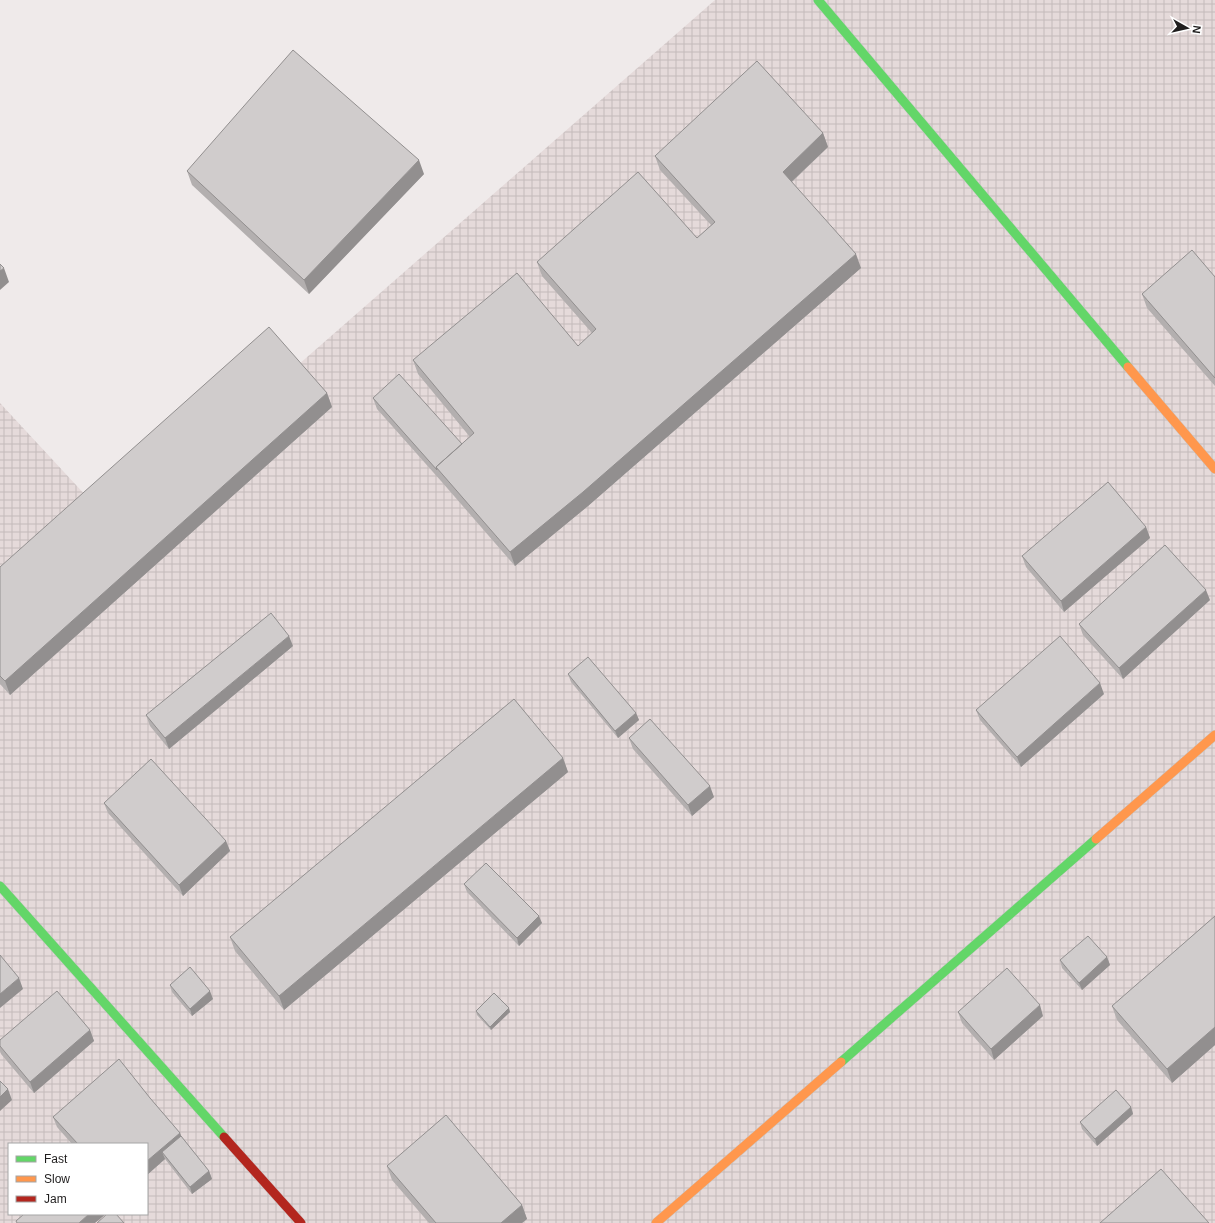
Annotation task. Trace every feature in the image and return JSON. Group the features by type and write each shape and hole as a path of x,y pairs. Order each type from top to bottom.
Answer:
{"street":[{"path":"818,0 1215,469"},
{"path":"656,1223 1215,735"},
{"path":"0,886 301,1223"}],"shaded area":[{"path":"715,0 1215,0 1215,1223 0,1223 0,403 114,526"}],"building":[{"path":"293,50 419,160 304,280 187,171"},
{"path":"757,61 823,133 783,172 856,254 583,492 510,552 436,467 474,433 413,360 517,273 578,346 596,329 537,262 638,172 697,238 715,222 655,156"},
{"path":"1192,250 1215,277 1215,378 1142,294"},
{"path":"0,264 4,268 0,271"},
{"path":"269,327 327,393 5,681 0,676 0,567"},
{"path":"399,374 462,444 436,467 437,470 373,398"},
{"path":"1108,482 1146,527 1061,601 1022,556"},
{"path":"1165,545 1206,590 1119,668 1079,624"},
{"path":"271,613 289,636 165,738 146,715"},
{"path":"1060,636 1100,683 1017,757 976,710"},
{"path":"588,657 636,713 615,731 568,674"},
{"path":"514,699 563,758 279,996 230,937"},
{"path":"650,719 710,786 688,805 629,738"},
{"path":"151,759 226,841 179,885 104,803"},
{"path":"486,863 539,916 517,938 464,884"},
{"path":"1215,916 1215,1027 1167,1069 1112,1006"},
{"path":"1088,936 1107,957 1079,983 1060,960"},
{"path":"0,955 19,978 0,994"},
{"path":"190,967 210,991 190,1009 170,985"},
{"path":"1007,968 1040,1005 991,1049 958,1012"},
{"path":"57,991 90,1030 30,1082 0,1046 0,1040"},
{"path":"494,993 509,1008 490,1027 476,1011"},
{"path":"119,1059 180,1133 148,1160 148,1143 77,1143 53,1117"},
{"path":"0,1081 8,1089 0,1097"},
{"path":"1116,1090 1131,1107 1095,1139 1080,1122"},
{"path":"446,1115 522,1205 501,1223 436,1223 387,1166"},
{"path":"181,1136 209,1171 190,1187 162,1152"},
{"path":"1161,1169 1209,1223 1100,1223"},
{"path":"23,1215 88,1215 79,1223 17,1223 16,1221"},
{"path":"106,1215 117,1215 124,1223 97,1223"}],"traffic: fast":[{"path":"818,0 1128,367"},
{"path":"841,1062 1096,839"},
{"path":"0,886 224,1137"}],"traffic: slow":[{"path":"1128,367 1215,469"},
{"path":"1096,839 1215,735"},
{"path":"656,1223 841,1062"}],"traffic: jam":[{"path":"224,1137 301,1223"}]}
